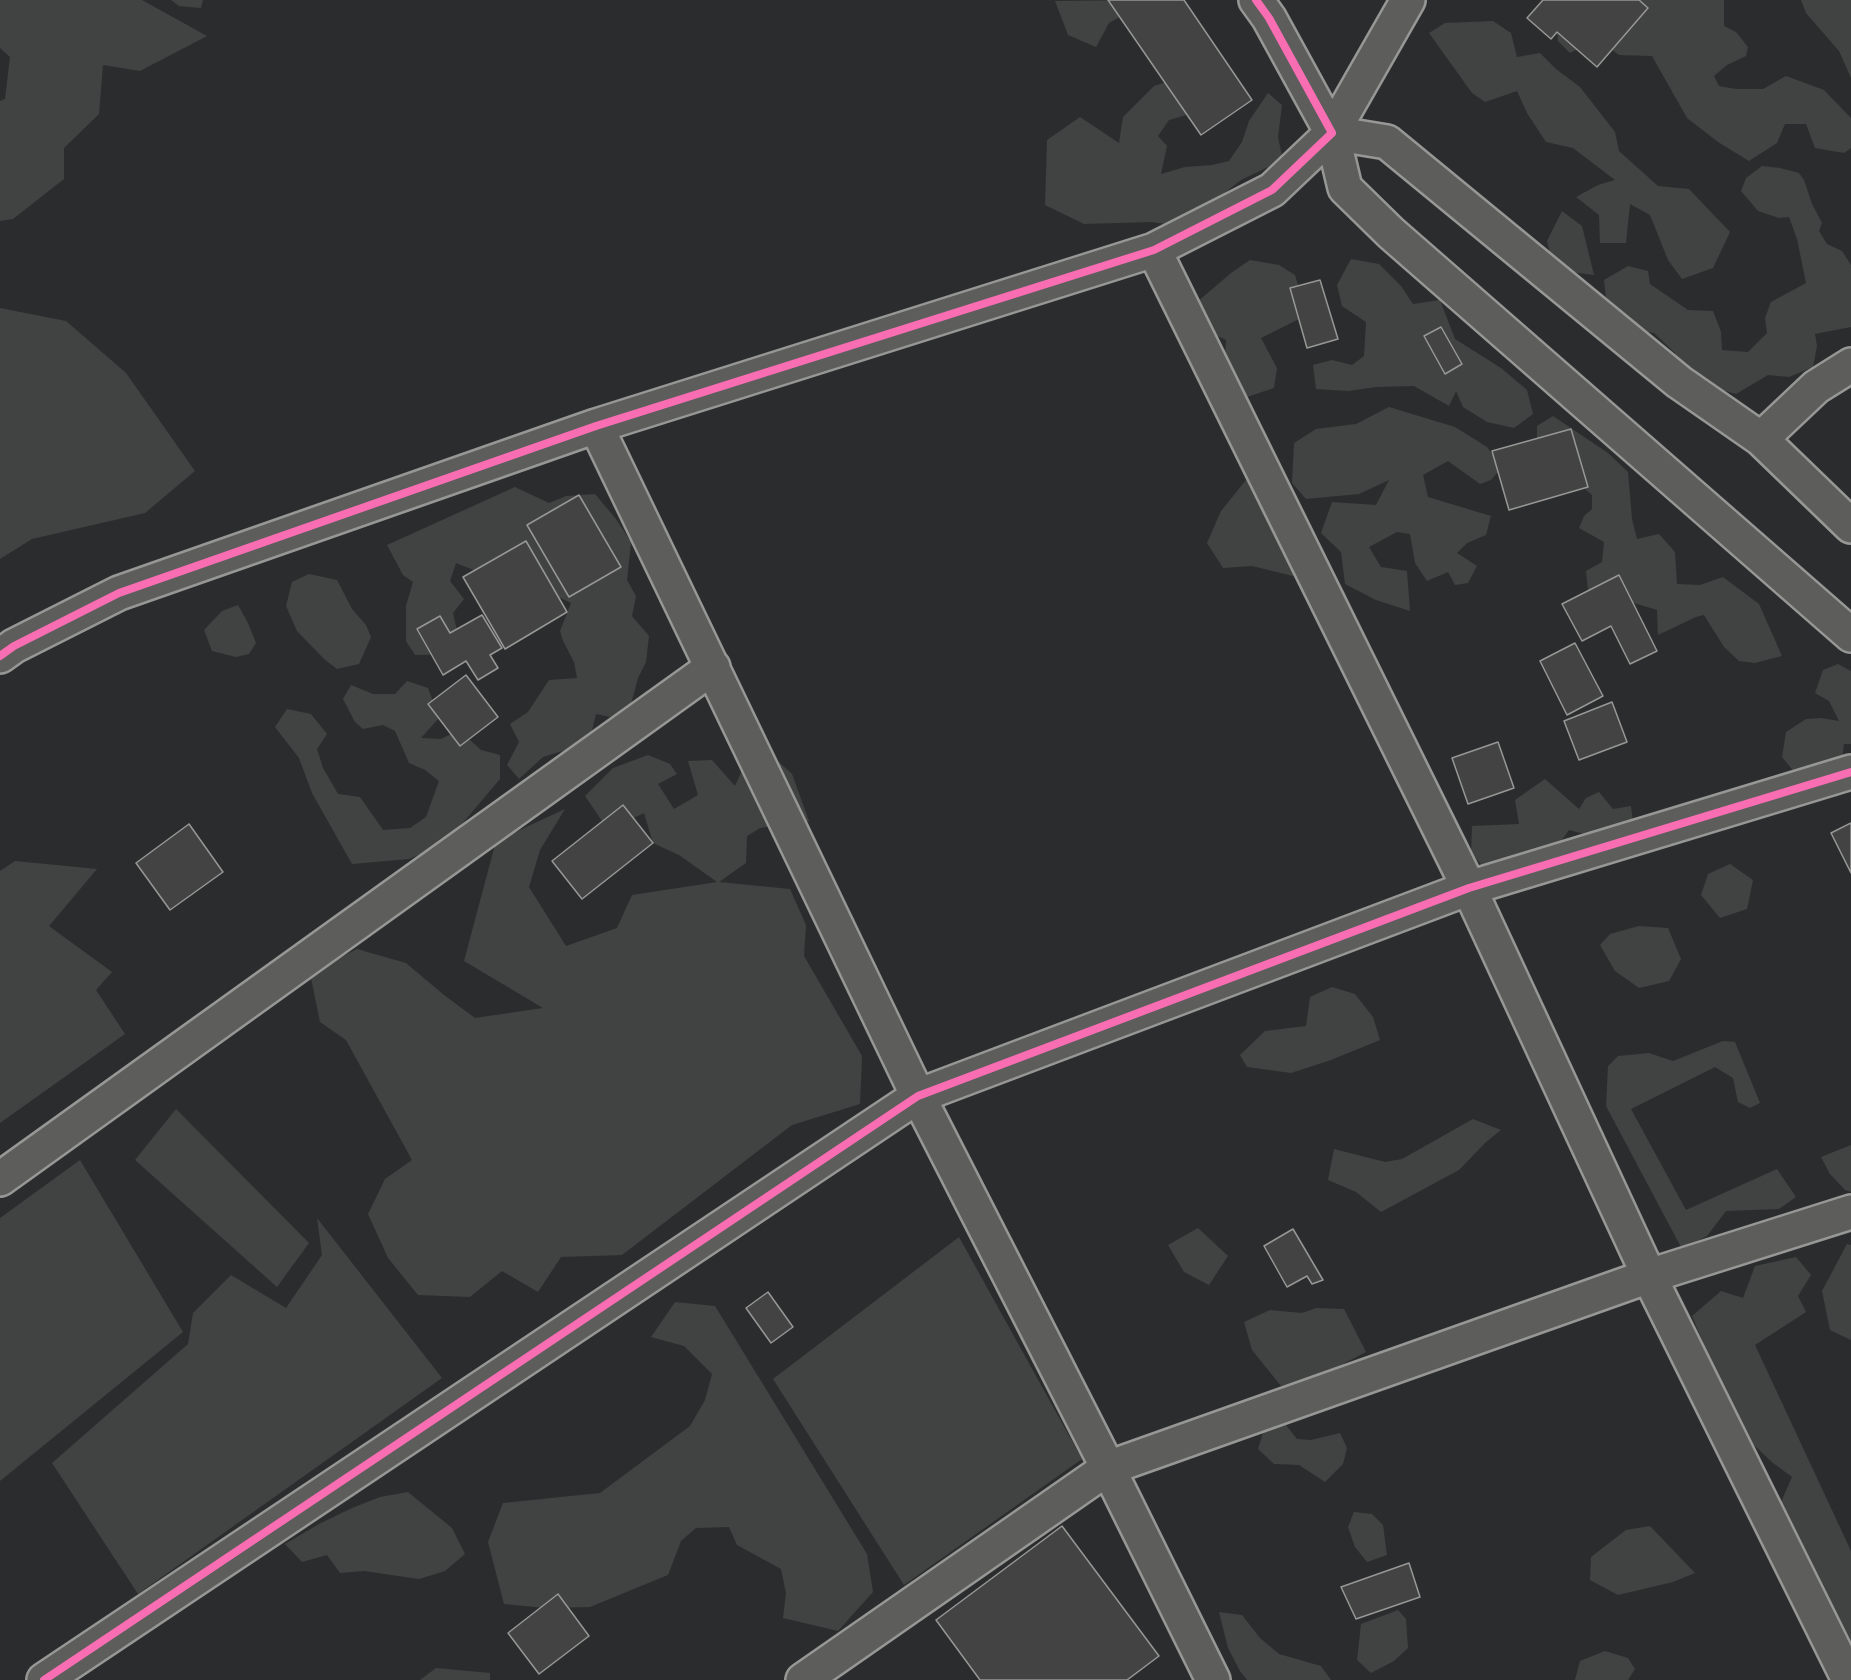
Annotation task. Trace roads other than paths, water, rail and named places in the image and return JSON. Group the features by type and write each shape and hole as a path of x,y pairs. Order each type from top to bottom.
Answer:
{"street":[{"path":"1256,0 1269,18 1332,133 1345,188 1400,241 1851,635"},
{"path":"0,656 14,646 119,593 596,426 1154,250 1272,190 1332,133 1408,0"},
{"path":"1332,133 1387,142 1679,382 1761,439 1851,526"},
{"path":"1154,250 1469,888 1649,1276 1844,1677"},
{"path":"1761,439 1816,387 1851,365"},
{"path":"596,426 918,1096 1108,1468 1213,1680"},
{"path":"0,1179 713,667"},
{"path":"44,1680 918,1096 1469,888 1851,771"},
{"path":"803,1680 1108,1468 1649,1276 1851,1212"}]}
